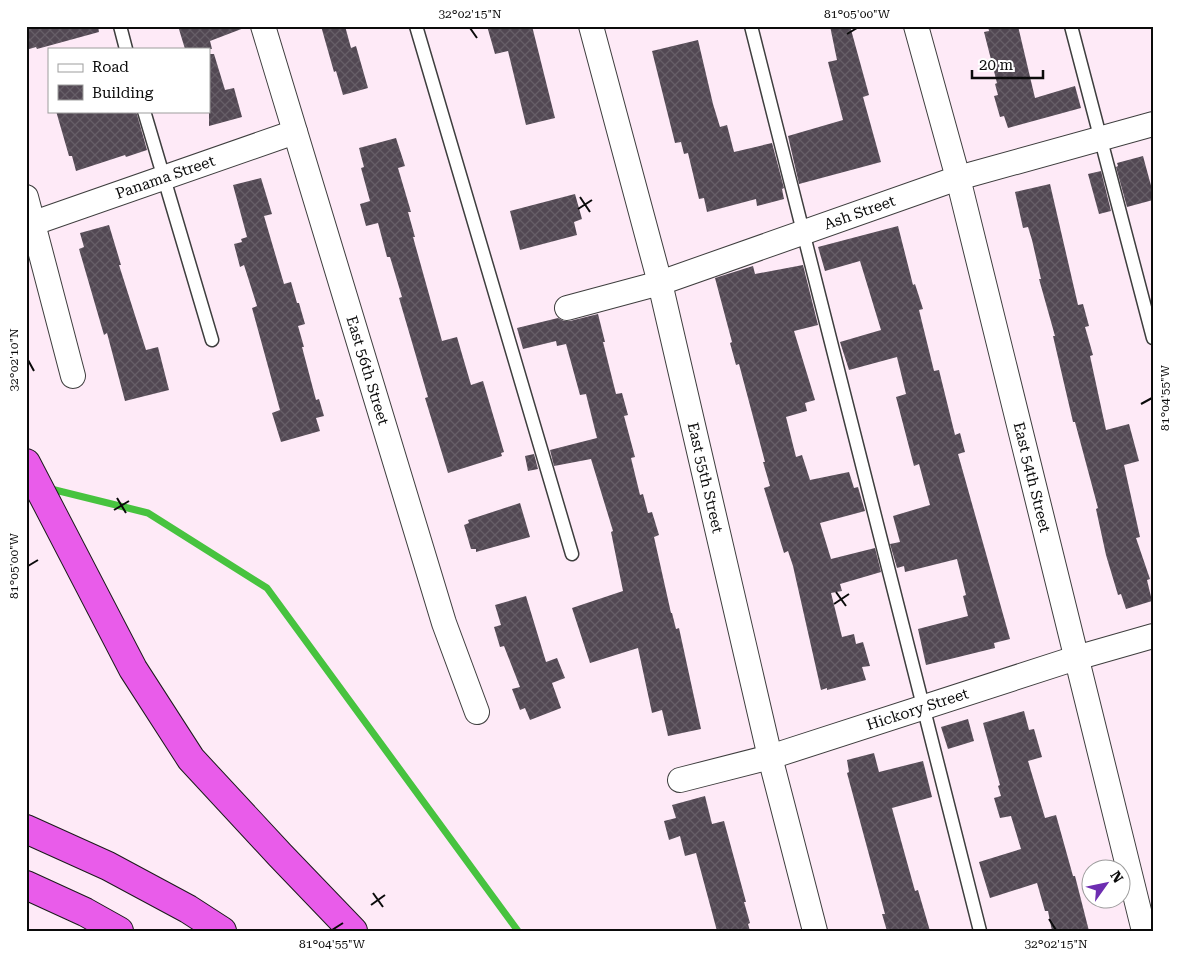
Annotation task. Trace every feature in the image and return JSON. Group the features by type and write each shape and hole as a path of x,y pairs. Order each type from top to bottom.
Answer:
{"highway":[{"path":"26,463 133,669 191,759 353,931"},
{"path":"26,829 108,866 188,909 222,931"},
{"path":"26,886 85,912 119,931"}],"street":[{"name":"East 56th Street","path":"263,26 444,623 477,712"},
{"name":"East 55th Street","path":"591,26 660,283 770,757 815,931"},
{"name":"East 54th Street","path":"916,26 958,178 1144,931"},
{"name":"Ash Street","path":"567,308 660,283 958,178 1153,124"},
{"name":"Panama Street","path":"34,223 295,132"},
{"path":"26,197 73,376"},
{"name":"Hickory Street","path":"680,780 770,757 1076,658 1153,636"}],"lane":[{"path":"120,26 126,48"},
{"path":"416,26 572,554"},
{"path":"751,26 980,931"},
{"path":"1071,26 1153,338"},
{"path":"144,112 212,340"}],"building":[{"path":"26,26 98,26 99,32 37,49 36,47 26,50"},
{"path":"178,26 244,26 244,28 210,41 212,49 185,48"},
{"path":"321,26 345,26 351,48 356,46 368,88 343,95 336,71 334,72"},
{"path":"487,26 532,26 555,118 526,125 508,51 495,54"},
{"path":"830,26 850,26 869,95 863,97 881,162 799,184 788,136 843,120 828,62 837,60"},
{"path":"988,26 1018,26 1035,98 1075,86 1081,108 1008,128 1004,116 1000,117 994,96 998,95 995,84 997,83 984,32 989,31"},
{"path":"698,40 720,127 727,125 734,152 772,143 784,188 782,189 784,199 757,206 756,199 707,212 704,198 699,199 688,153 684,154 681,142 675,143 652,51"},
{"path":"210,54 214,54 225,90 234,88 242,117 209,126"},
{"path":"56,112 136,112 147,150 76,171 72,156 69,156"},
{"path":"396,138 405,166 398,168 411,212 408,212 415,237 413,237 442,341 457,337 471,385 483,381 504,452 501,453 502,456 448,473 425,398 428,397 399,298 402,297 390,257 387,257 378,223 366,226 360,204 370,201 361,168 364,167 359,148"},
{"path":"1143,156 1153,193 1153,200 1127,207 1116,167 1118,166 1117,163"},
{"path":"1101,171 1111,211 1099,214 1088,174"},
{"path":"261,178 272,214 264,216 284,284 291,282 297,303 299,303 305,324 298,326 304,347 302,347 316,400 319,399 324,416 316,418 320,431 281,442 272,413 280,410 252,308 257,306 244,265 240,267 234,244 242,242 241,239 247,237 233,185"},
{"path":"1050,184 1078,305 1083,304 1089,326 1085,327 1093,355 1090,356 1106,430 1129,424 1139,461 1124,465 1140,537 1136,538 1150,579 1147,580 1152,601 1126,609 1121,594 1118,595 1106,555 1096,509 1098,508 1075,422 1073,422 1053,336 1055,336 1039,279 1041,279 1032,240 1028,227 1023,228 1015,192"},
{"path":"575,194 582,219 574,222 577,235 520,250 510,211"},
{"path":"109,225 121,265 119,265 146,350 158,347 169,390 125,401 107,333 104,335 79,249 84,247 80,233"},
{"path":"898,226 913,285 915,284 923,309 919,310 934,371 939,370 955,435 960,433 965,452 958,454 1010,639 994,643 995,648 926,665 918,629 968,616 963,596 966,595 957,559 905,572 904,566 897,568 890,544 900,542 893,516 930,505 919,464 914,466 896,397 906,394 897,357 849,370 840,342 881,330 860,261 825,271 818,247"},
{"path":"803,265 818,325 794,331 815,400 805,403 807,411 786,417 796,457 802,455 810,480 849,472 854,488 858,487 865,511 820,523 831,559 875,548 881,572 840,584 842,591 831,593 842,637 854,634 856,644 863,642 870,666 862,667 866,680 827,690 827,688 821,690 793,566 788,551 784,553 764,488 770,486 763,462 765,462 739,364 736,365 730,343 732,342 715,278 753,266 755,274"},
{"path":"598,314 616,394 622,393 628,415 624,416 635,457 631,458 640,495 643,494 648,513 652,512 659,535 654,537 671,613 676,629 679,628 701,729 668,736 662,710 652,713 638,648 590,663 572,608 623,591 611,532 613,531 591,459 554,466 550,450 597,438 586,394 580,395 566,344 557,346 556,341 523,349 517,328 558,318 570,321"},
{"path":"534,454 538,469 528,471 525,456"},
{"path":"520,503 530,537 476,552 476,549 471,549 464,525 469,523 468,520"},
{"path":"526,596 546,662 557,658 565,678 552,683 561,708 530,720 525,708 520,710 512,689 520,687 504,646 500,647 494,627 501,625 495,605"},
{"path":"1024,711 1029,730 1034,729 1042,757 1028,761 1045,818 1056,815 1073,876 1075,876 1082,910 1084,910 1089,931 1052,931 1048,911 1045,911 1037,883 990,898 979,862 1021,849 1011,816 1000,818 994,798 1001,796 998,786 1000,785 983,723"},
{"path":"968,719 974,741 948,749 941,727"},
{"path":"874,753 879,772 923,761 932,797 892,808 915,891 918,890 930,931 887,931 882,914 885,914 847,773 849,772 847,760"},
{"path":"705,796 712,824 724,821 746,902 744,902 750,923 748,924 750,931 717,931 696,853 685,856 680,836 669,840 664,821 676,818 672,805"}],"waterway":[{"path":"47,488 148,513 267,588 518,931"}]}
